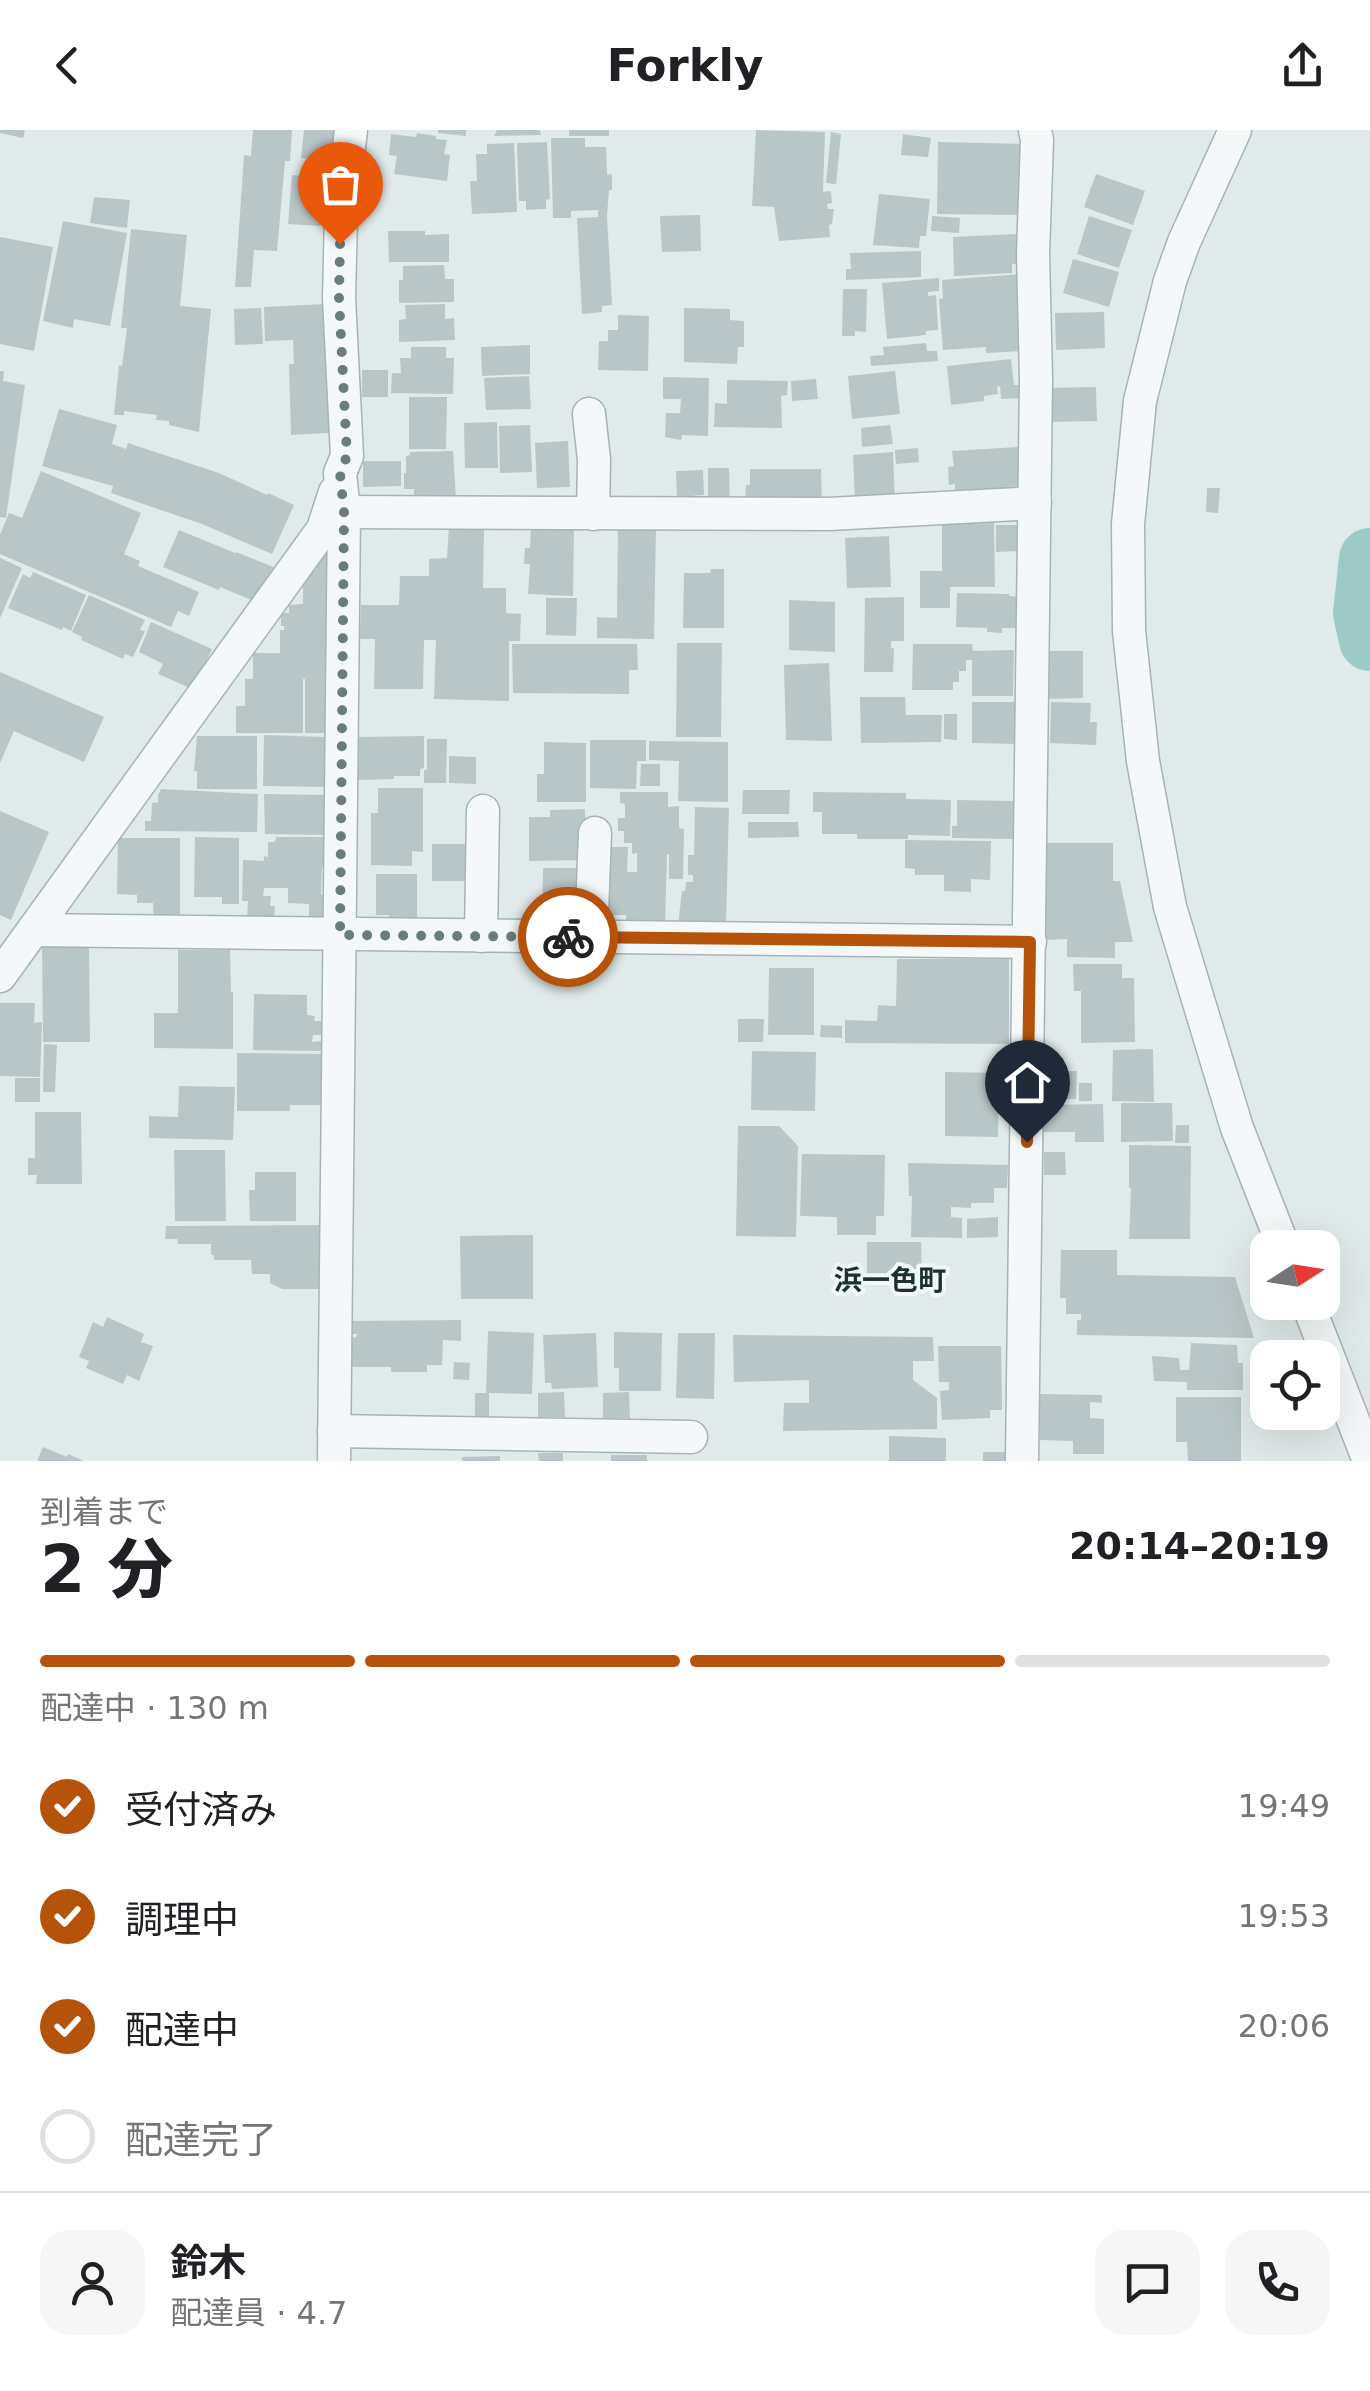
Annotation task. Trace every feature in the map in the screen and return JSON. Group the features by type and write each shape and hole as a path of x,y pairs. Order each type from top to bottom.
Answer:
{"street":[{"path":"0,976 323,529 347,456 339,282 341,217 351,130"},
{"path":"1022,1461 1036,379 1035,130"},
{"path":"1234,130 1170,281 1140,401 1128,524 1130,632 1143,761 1170,907 1237,1128 1277,1230"},
{"path":"589,414 594,460 593,514"},
{"path":"340,473 344,512 334,1446 691,1437"},
{"path":"344,512 829,514 1034,503"},
{"path":"481,936 483,811"},
{"path":"591,937 594,833"},
{"path":"34,930 1030,942"},
{"path":"1314,1320 1369,1461"}],"building":[{"path":"0,130 25,130 23,138"},
{"path":"253,130 292,130 290,161 285,161 277,251 254,250 251,287 235,287 244,155 251,156"},
{"path":"304,130 334,130 330,160 301,158"},
{"path":"466,130 466,136 438,133"},
{"path":"497,130 540,130 541,135 494,136"},
{"path":"569,130 609,130 609,136 569,136"},
{"path":"756,130 825,132 823,192 831,191 832,203 827,204 828,209 834,209 830,237 779,241 774,207 752,206"},
{"path":"831,132 841,134 836,184 826,183"},
{"path":"417,133 447,140 447,181 394,174 397,156 389,155 391,134 416,137"},
{"path":"903,134 931,138 928,157 901,155"},
{"path":"551,138 585,138 585,147 606,147 607,175 612,174 607,216 612,305 602,306 602,312 582,314 577,218 598,217 598,210 571,211 571,218 553,218"},
{"path":"547,142 550,199 546,200 546,209 526,210 526,201 519,201 517,143"},
{"path":"938,142 1024,144 1023,215 937,214"},
{"path":"514,143 517,212 472,214 470,181 477,181 476,154 487,154 487,144"},
{"path":"1096,174 1145,191 1133,225 1084,207"},
{"path":"292,175 329,178 325,219 320,219 320,226 288,224"},
{"path":"879,194 930,199 926,236 920,236 919,248 873,245"},
{"path":"94,197 130,200 127,228 90,223"},
{"path":"700,215 701,251 662,252 660,216"},
{"path":"932,216 960,218 959,233 931,231"},
{"path":"1089,216 1132,230 1119,268 1077,254"},
{"path":"63,221 127,233 110,326 74,319 73,328 43,321"},
{"path":"131,229 187,235 180,306 211,309 199,432 156,420 157,415 124,411 124,415 114,415 127,328 121,328"},
{"path":"388,231 449,234 449,262 389,262"},
{"path":"1017,234 1018,264 1012,264 1012,273 954,276 953,237"},
{"path":"0,237 53,247 34,351 0,344"},
{"path":"921,251 921,277 846,280 846,269 851,269 850,253"},
{"path":"1073,259 1119,272 1109,307 1063,293"},
{"path":"444,265 445,279 454,279 454,302 399,303 403,266"},
{"path":"1020,274 1025,351 986,353 986,347 943,350 939,299 943,298 942,280"},
{"path":"939,278 939,291 928,292 928,296 936,295 938,330 887,339 882,283"},
{"path":"843,289 867,289 866,332 842,336"},
{"path":"325,304 329,433 291,435 289,364 294,364 293,340 265,341 264,307"},
{"path":"445,304 445,319 454,318 455,340 399,342 399,320 406,319 405,305"},
{"path":"261,308 263,344 235,345 234,309"},
{"path":"684,308 730,309 730,320 744,321 744,347 738,347 737,364 684,362"},
{"path":"1104,312 1105,348 1056,350 1055,313"},
{"path":"618,315 649,316 648,371 598,370 599,341 608,341 608,330 618,330"},
{"path":"926,343 927,351 937,351 938,361 871,366 870,356 884,355 883,347"},
{"path":"530,345 530,374 482,376 481,347"},
{"path":"411,347 446,347 446,358 454,358 453,394 391,393 392,373 401,373 400,358 411,358"},
{"path":"1011,359 1014,385 1024,385 1025,398 1001,399 1000,386 998,394 984,396 984,401 951,405 947,366"},
{"path":"362,370 388,370 388,397 362,397"},
{"path":"0,371 4,371 3,381 25,385 6,518 0,517"},
{"path":"895,371 900,414 852,419 848,376"},
{"path":"529,376 531,409 486,410 484,378"},
{"path":"663,377 709,378 708,436 682,435 681,440 665,437 666,413 680,413 681,399 663,399"},
{"path":"816,379 818,399 792,401 791,381"},
{"path":"727,380 788,381 787,395 781,396 782,428 714,427 715,403 727,404"},
{"path":"1096,387 1097,421 1049,422 1048,388"},
{"path":"409,397 447,397 446,449 409,449"},
{"path":"59,409 117,425 112,444 126,449 128,443 219,473 294,505 272,554 202,524 111,493 113,486 42,466"},
{"path":"497,422 498,468 465,468 464,423"},
{"path":"530,425 532,472 500,473 499,426"},
{"path":"890,425 893,444 862,447 861,428"},
{"path":"568,441 570,487 537,488 535,443"},
{"path":"1020,447 1022,486 1006,487 1006,493 955,496 955,484 949,485 948,467 954,466 952,451"},
{"path":"918,448 919,462 896,464 895,450"},
{"path":"453,451 456,499 414,499 414,489 404,489 406,456 410,452"},
{"path":"893,452 895,503 855,504 853,455"},
{"path":"363,461 401,461 401,486 363,487"},
{"path":"708,468 729,468 730,504 708,504"},
{"path":"750,469 821,469 822,505 745,504"},
{"path":"703,470 704,495 677,497 676,471"},
{"path":"41,471 141,513 124,554 140,561 138,566 199,592 189,616 178,611 171,627 0,554 0,535 9,513 22,518"},
{"path":"1207,488 1220,488 1218,513 1206,512"},
{"path":"994,523 995,587 950,587 950,608 920,608 920,571 942,571 942,524"},
{"path":"996,525 1018,525 1018,551 996,552"},
{"path":"449,526 484,526 483,588 506,588 506,613 521,614 520,641 509,641 509,701 434,699 436,640 424,640 423,689 374,689 375,639 360,639 361,605 399,605 400,576 429,576 429,559 447,558"},
{"path":"618,526 656,527 654,639 597,638 597,617 617,618"},
{"path":"531,527 574,528 573,596 528,594 530,564 524,564"},
{"path":"179,530 276,568 254,601 220,587 219,590 163,567"},
{"path":"889,536 891,587 847,588 845,538"},
{"path":"330,546 329,733 305,733 303,679 303,733 236,733 236,706 245,706 245,679 253,679 253,653 280,653 280,630 284,630 281,613 289,613 289,605 303,604 303,585"},
{"path":"0,558 22,568 0,618"},
{"path":"711,569 724,569 724,628 683,628 684,573 710,573"},
{"path":"33,572 86,595 71,631 8,608 23,574 30,578"},
{"path":"957,593 1022,597 1021,628 1002,628 1002,633 987,632 987,628 956,627"},
{"path":"89,595 145,620 140,630 145,631 133,657 125,654 123,659 72,632"},
{"path":"904,597 904,641 891,641 893,672 864,672 865,598"},
{"path":"546,598 577,598 576,636 546,635"},
{"path":"789,600 835,602 835,652 789,650"},
{"path":"151,622 212,649 190,688 158,674 163,664 139,652"},
{"path":"677,643 722,643 721,737 676,737"},
{"path":"512,644 637,644 638,670 629,670 629,694 513,693"},
{"path":"913,644 972,644 973,651 1014,650 1013,696 972,696 972,660 966,660 966,671 959,671 959,682 953,682 953,690 912,690"},
{"path":"1043,651 1083,651 1083,698 1043,699"},
{"path":"829,663 832,741 786,740 784,665"},
{"path":"0,672 104,717 84,762 14,731 0,763"},
{"path":"860,697 905,697 906,715 942,715 941,742 861,743"},
{"path":"972,702 1022,702 1021,744 972,743"},
{"path":"1051,702 1091,703 1090,722 1097,722 1096,745 1050,743"},
{"path":"944,714 957,714 957,740 944,739"},
{"path":"264,735 326,737 327,787 263,786"},
{"path":"197,736 257,736 257,789 197,789"},
{"path":"424,736 424,768 420,769 420,776 358,780 357,737"},
{"path":"427,739 447,739 446,783 424,783"},
{"path":"590,740 646,740 646,761 637,761 636,789 590,788"},
{"path":"649,741 728,742 728,802 678,801 679,761 649,760"},
{"path":"544,742 586,743 586,802 537,802 537,774 544,774"},
{"path":"449,756 476,757 476,784 449,783"},
{"path":"641,764 660,764 660,786 640,786"},
{"path":"378,788 423,788 423,852 412,851 412,866 371,865 371,813 378,813"},
{"path":"161,789 258,794 257,832 145,831 145,821 151,821 152,803 158,802"},
{"path":"743,790 790,790 789,814 742,814"},
{"path":"620,792 668,792 668,807 679,806 679,828 684,829 683,879 669,879 667,854 665,925 637,925 637,921 626,921 626,915 600,915 602,847 628,847 627,872 637,872 637,853 632,854 632,843 624,843 624,831 618,831 618,818 625,818"},
{"path":"813,792 906,793 906,799 951,800 950,836 857,839 857,834 822,834 822,812 813,812"},
{"path":"264,794 326,795 326,835 265,834"},
{"path":"957,800 1014,801 1013,839 952,838 952,826 957,826"},
{"path":"695,807 729,808 726,926 678,925 682,891 686,882 693,882 693,875 688,875 688,855 694,855"},
{"path":"585,809 586,860 529,861 529,817 550,817 550,810"},
{"path":"0,811 49,832 11,920 0,915"},
{"path":"748,822 798,822 799,837 748,838"},
{"path":"195,837 239,838 239,904 222,904 222,897 194,897"},
{"path":"276,837 327,837 321,895 326,895 325,922 309,921 309,904 288,903 288,888 264,888 263,896 271,896 270,906 275,906 274,919 247,920 248,901 242,901 243,860 264,861 264,856 268,857 268,842 275,842"},
{"path":"118,838 180,838 180,920 154,919 153,903 137,903 137,895 117,894"},
{"path":"905,840 991,841 990,880 971,879 971,892 944,891 944,875 915,875 915,869 905,868"},
{"path":"1045,843 1113,843 1113,881 1120,881 1133,942 1115,942 1115,958 1067,957 1067,939 1045,940"},
{"path":"432,844 466,844 466,881 432,881"},
{"path":"543,868 585,868 585,920 542,920"},
{"path":"376,874 417,874 417,921 389,921 389,915 376,915"},
{"path":"42,944 89,944 90,1042 43,1042"},
{"path":"178,950 230,950 233,1049 154,1048 154,1013 178,1013"},
{"path":"897,959 1009,959 1009,1044 845,1043 845,1020 877,1021 878,1005 896,1006"},
{"path":"1073,964 1122,964 1122,978 1134,978 1135,1042 1081,1043 1081,991 1074,991"},
{"path":"769,968 814,968 814,1035 768,1035"},
{"path":"254,994 307,995 307,1015 322,1021 322,1035 313,1035 312,1042 322,1041 323,1051 253,1050"},
{"path":"0,1003 35,1003 34,1023 42,1022 40,1077 0,1076"},
{"path":"738,1019 764,1019 763,1042 738,1042"},
{"path":"821,1025 842,1026 842,1038 820,1037"},
{"path":"44,1044 57,1045 55,1092 43,1092"},
{"path":"1153,1049 1154,1102 1112,1101 1113,1050"},
{"path":"752,1051 816,1052 815,1111 751,1110"},
{"path":"237,1053 323,1054 322,1105 290,1105 290,1111 237,1111"},
{"path":"1052,1071 1077,1071 1076,1099 1051,1099"},
{"path":"945,1072 999,1073 998,1137 945,1136"},
{"path":"15,1078 40,1078 40,1102 15,1102"},
{"path":"1079,1083 1092,1083 1092,1101 1079,1101"},
{"path":"179,1086 235,1087 233,1140 149,1138 149,1116 178,1117"},
{"path":"1121,1103 1172,1103 1173,1141 1121,1142"},
{"path":"1103,1104 1104,1142 1075,1142 1075,1132 1043,1132 1042,1105"},
{"path":"35,1112 81,1112 82,1184 36,1184 37,1175 28,1175 28,1158 35,1158"},
{"path":"1176,1125 1189,1125 1189,1143 1175,1143"},
{"path":"738,1126 779,1126 798,1146 796,1237 736,1236"},
{"path":"1129,1145 1191,1146 1190,1239 1129,1239"},
{"path":"174,1150 225,1150 226,1221 175,1221"},
{"path":"1044,1152 1065,1152 1066,1175 1044,1175"},
{"path":"802,1154 885,1155 884,1216 876,1216 876,1235 837,1235 837,1217 800,1216"},
{"path":"908,1163 1008,1165 1007,1188 994,1188 994,1203 951,1207 951,1217 962,1218 962,1238 911,1237"},
{"path":"255,1172 296,1172 296,1221 250,1221 249,1190 255,1190"},
{"path":"998,1217 998,1237 967,1238 967,1219"},
{"path":"321,1225 322,1289 282,1289 270,1283 270,1274 252,1274 251,1260 214,1260 211,1244 178,1244 177,1239 165,1239 166,1226"},
{"path":"533,1235 533,1299 461,1299 460,1236"},
{"path":"867,1242 921,1242 922,1280 867,1280"},
{"path":"1061,1250 1117,1250 1117,1275 1235,1277 1254,1338 1077,1335 1081,1314 1066,1314 1066,1298 1060,1298"},
{"path":"107,1317 144,1334 141,1342 153,1346 139,1381 127,1375 123,1384 86,1368 89,1361 79,1357 93,1322 103,1327"},
{"path":"461,1320 461,1341 443,1340 442,1365 427,1365 427,1372 349,1367 350,1338 357,1334 349,1334 349,1321"},
{"path":"488,1331 534,1333 532,1394 489,1393 489,1416 475,1416 475,1393 486,1393"},
{"path":"614,1332 662,1333 661,1391 619,1391 619,1368 614,1368"},
{"path":"596,1333 598,1387 552,1389 551,1383 545,1383 543,1335"},
{"path":"678,1333 715,1333 714,1399 676,1398"},
{"path":"733,1335 933,1337 934,1361 913,1361 913,1380 937,1398 937,1429 783,1431 784,1403 809,1403 809,1380 734,1382"},
{"path":"1191,1343 1237,1345 1238,1363 1243,1363 1243,1390 1187,1390 1187,1382 1154,1381 1152,1356 1179,1358 1180,1370 1189,1370"},
{"path":"938,1346 1001,1346 1002,1410 990,1410 990,1418 942,1420 940,1391 949,1390 949,1382 939,1382"},
{"path":"454,1362 470,1363 469,1380 453,1379"},
{"path":"564,1392 565,1417 538,1417 538,1393"},
{"path":"629,1392 630,1418 603,1419 603,1393"},
{"path":"1040,1394 1102,1395 1102,1403 1090,1402 1090,1418 1104,1419 1104,1454 1073,1454 1073,1441 1040,1440"},
{"path":"1176,1397 1241,1397 1241,1461 1188,1461 1187,1442 1176,1442"},
{"path":"889,1436 946,1438 946,1461 889,1461"},
{"path":"43,1447 67,1457 68,1454 84,1461 37,1461"},
{"path":"983,1452 1011,1452 1010,1461 983,1461"},
{"path":"538,1453 563,1453 563,1461 539,1461"},
{"path":"611,1455 647,1455 647,1461 611,1461"},
{"path":"500,1456 500,1461 462,1461 462,1457"}],"waterway":[{"path":"1370,559 1364,613 1370,640"}],"way so far":[{"path":"340,244 347,456 340,473 344,512 340,935 568,937"}],"district":[{"name":"浜一色町","path":"890,1280"}],"route":[{"path":"568,937 1030,942 1027,1142"}]}
